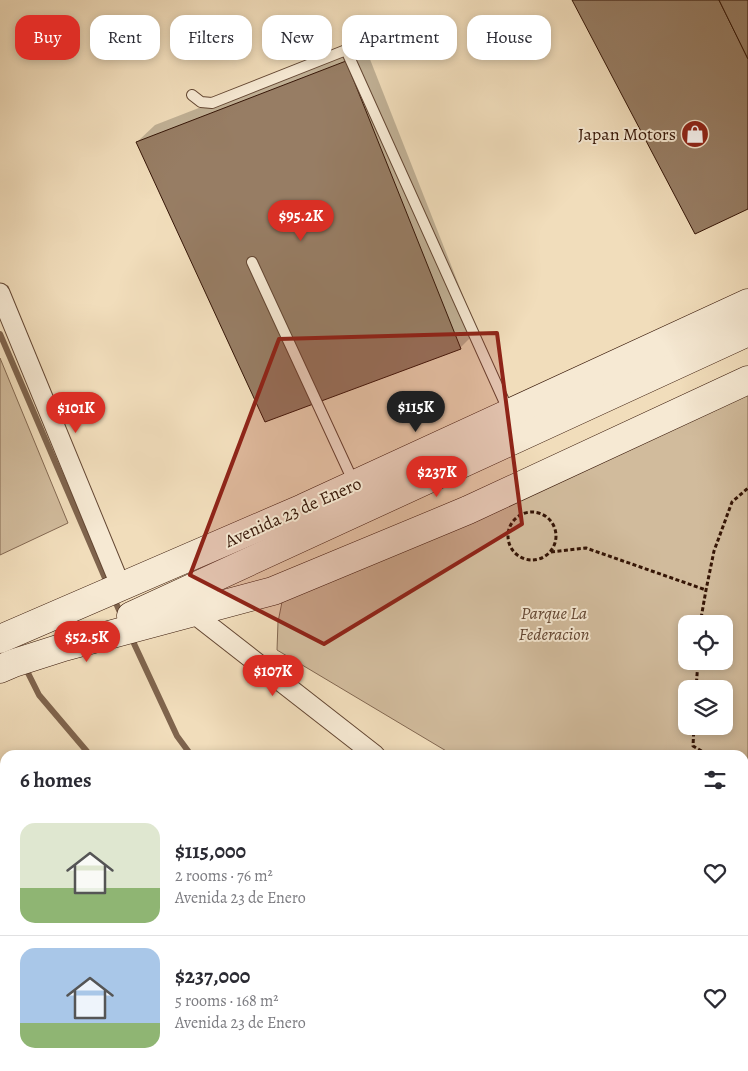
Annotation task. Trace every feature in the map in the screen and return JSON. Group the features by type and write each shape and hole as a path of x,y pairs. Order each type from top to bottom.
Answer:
{"main road":[{"name":"Avenida 23 de Enero","path":"7,636 355,484 748,303"},
{"name":"Avenida 23 de Enero","path":"14,664 104,632 748,332"},
{"name":"Avenida 23 de Enero","path":"104,632 192,613 273,591 477,506 748,380"}],"street":[{"path":"0,293 102,595"},
{"path":"192,613 369,750"}],"lane":[{"path":"192,95 201,102 212,103 346,50 510,414"},
{"path":"252,262 355,484"}],"path":[{"path":"702,615 714,551 732,502 748,488"},
{"path":"551,552 555,545 555,528 546,516 531,512 515,518 508,532 508,540 516,555 523,559 539,560 551,552 586,548 706,590"},
{"path":"694,735 693,746 700,750"}],"highlighted area":[{"path":"497,333 522,524 324,644 190,575 279,339"}],"green space":[{"path":"0,358 68,523 0,555"},
{"name":"Parque La Federacion","path":"748,391 748,750 445,750 277,650 278,622 282,602"}],"building":[{"name":"Japan Motors","path":"572,0 719,0 748,59 748,209 695,234"},
{"path":"719,0 748,0 748,59"},
{"path":"346,61 461,349 265,422 136,142"}],"waterway":[{"path":"0,334 108,585"},
{"path":"113,596 122,617"},
{"path":"130,635 177,736 187,750"},
{"path":"25,667 39,695 86,750"}],"place":[{"name":"Japan Motors","path":"695,134"}]}
